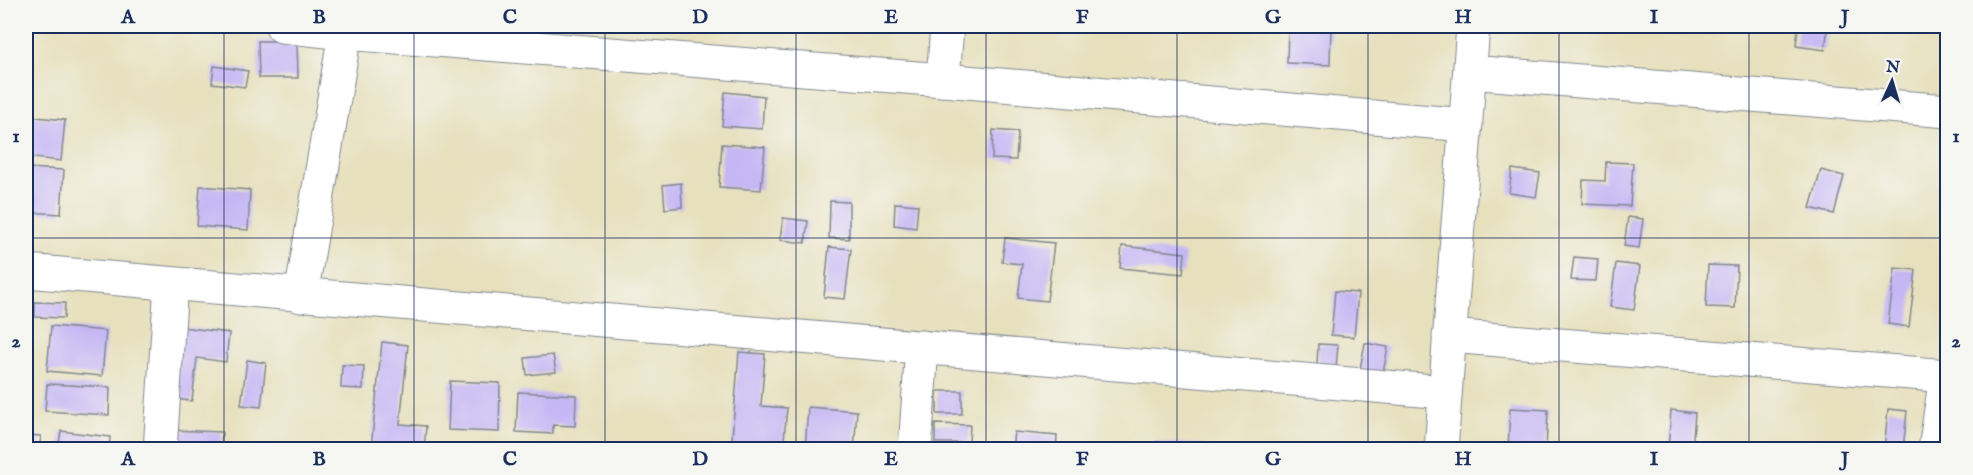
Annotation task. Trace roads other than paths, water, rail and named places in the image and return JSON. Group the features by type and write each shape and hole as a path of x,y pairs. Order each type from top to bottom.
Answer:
{"street":[{"path":"282,26 345,33 514,36 943,80 1466,125"},
{"path":"943,80 947,26"},
{"path":"1441,450 1473,26"},
{"path":"301,296 345,33"},
{"path":"1470,72 1947,111"},
{"path":"26,271 1445,392"},
{"path":"160,450 171,284"},
{"path":"1449,336 1947,376 1935,450"},
{"path":"915,450 922,347"}]}
